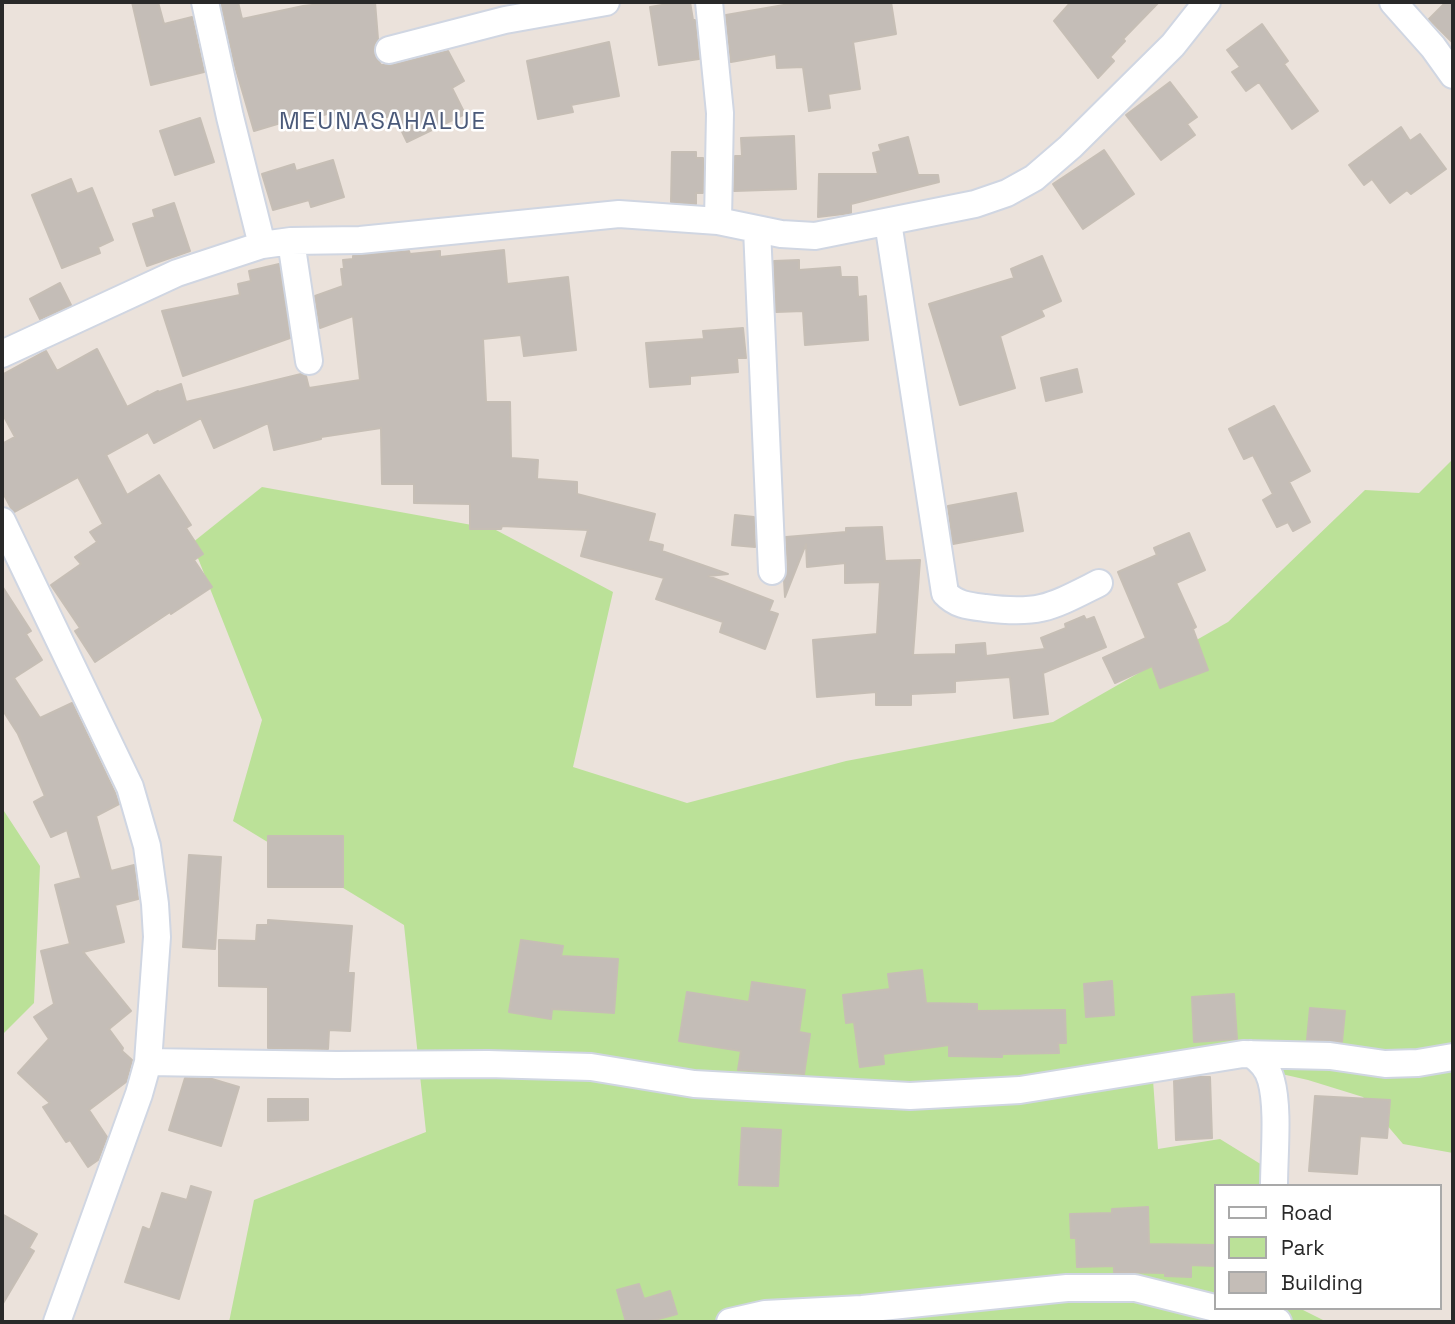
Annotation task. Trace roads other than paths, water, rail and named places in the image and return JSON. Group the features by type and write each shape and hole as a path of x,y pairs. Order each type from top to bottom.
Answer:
{"street":[{"path":"205,2 262,245"},
{"path":"389,50 505,20 606,2"},
{"path":"709,2 720,113 718,221"},
{"path":"2,354 177,273 262,245 291,241 360,240 619,215 718,221 782,234 816,236 975,204 1007,193 1034,178 1070,147 1173,45 1207,2"},
{"path":"1393,2 1433,47 1453,75"},
{"path":"888,222 945,593 962,605 1028,611 1054,605 1099,583"},
{"path":"757,229 772,571"},
{"path":"291,241 309,360"},
{"path":"2,521 130,787 147,846 155,904 157,937 148,1062 57,1322"},
{"path":"1251,1055 1262,1063 1271,1079 1274,1103 1274,1184"},
{"path":"148,1062 591,1067 694,1084 910,1096 1020,1090 1223,1056 1330,1056 1403,1064 1453,1057"},
{"path":"730,1322 765,1314 862,1309 1067,1288 1135,1288 1214,1308"},
{"path":"1229,1310 1275,1317"}],"district":[{"name":"MEUNASAHALUE","path":"383,122"}]}
